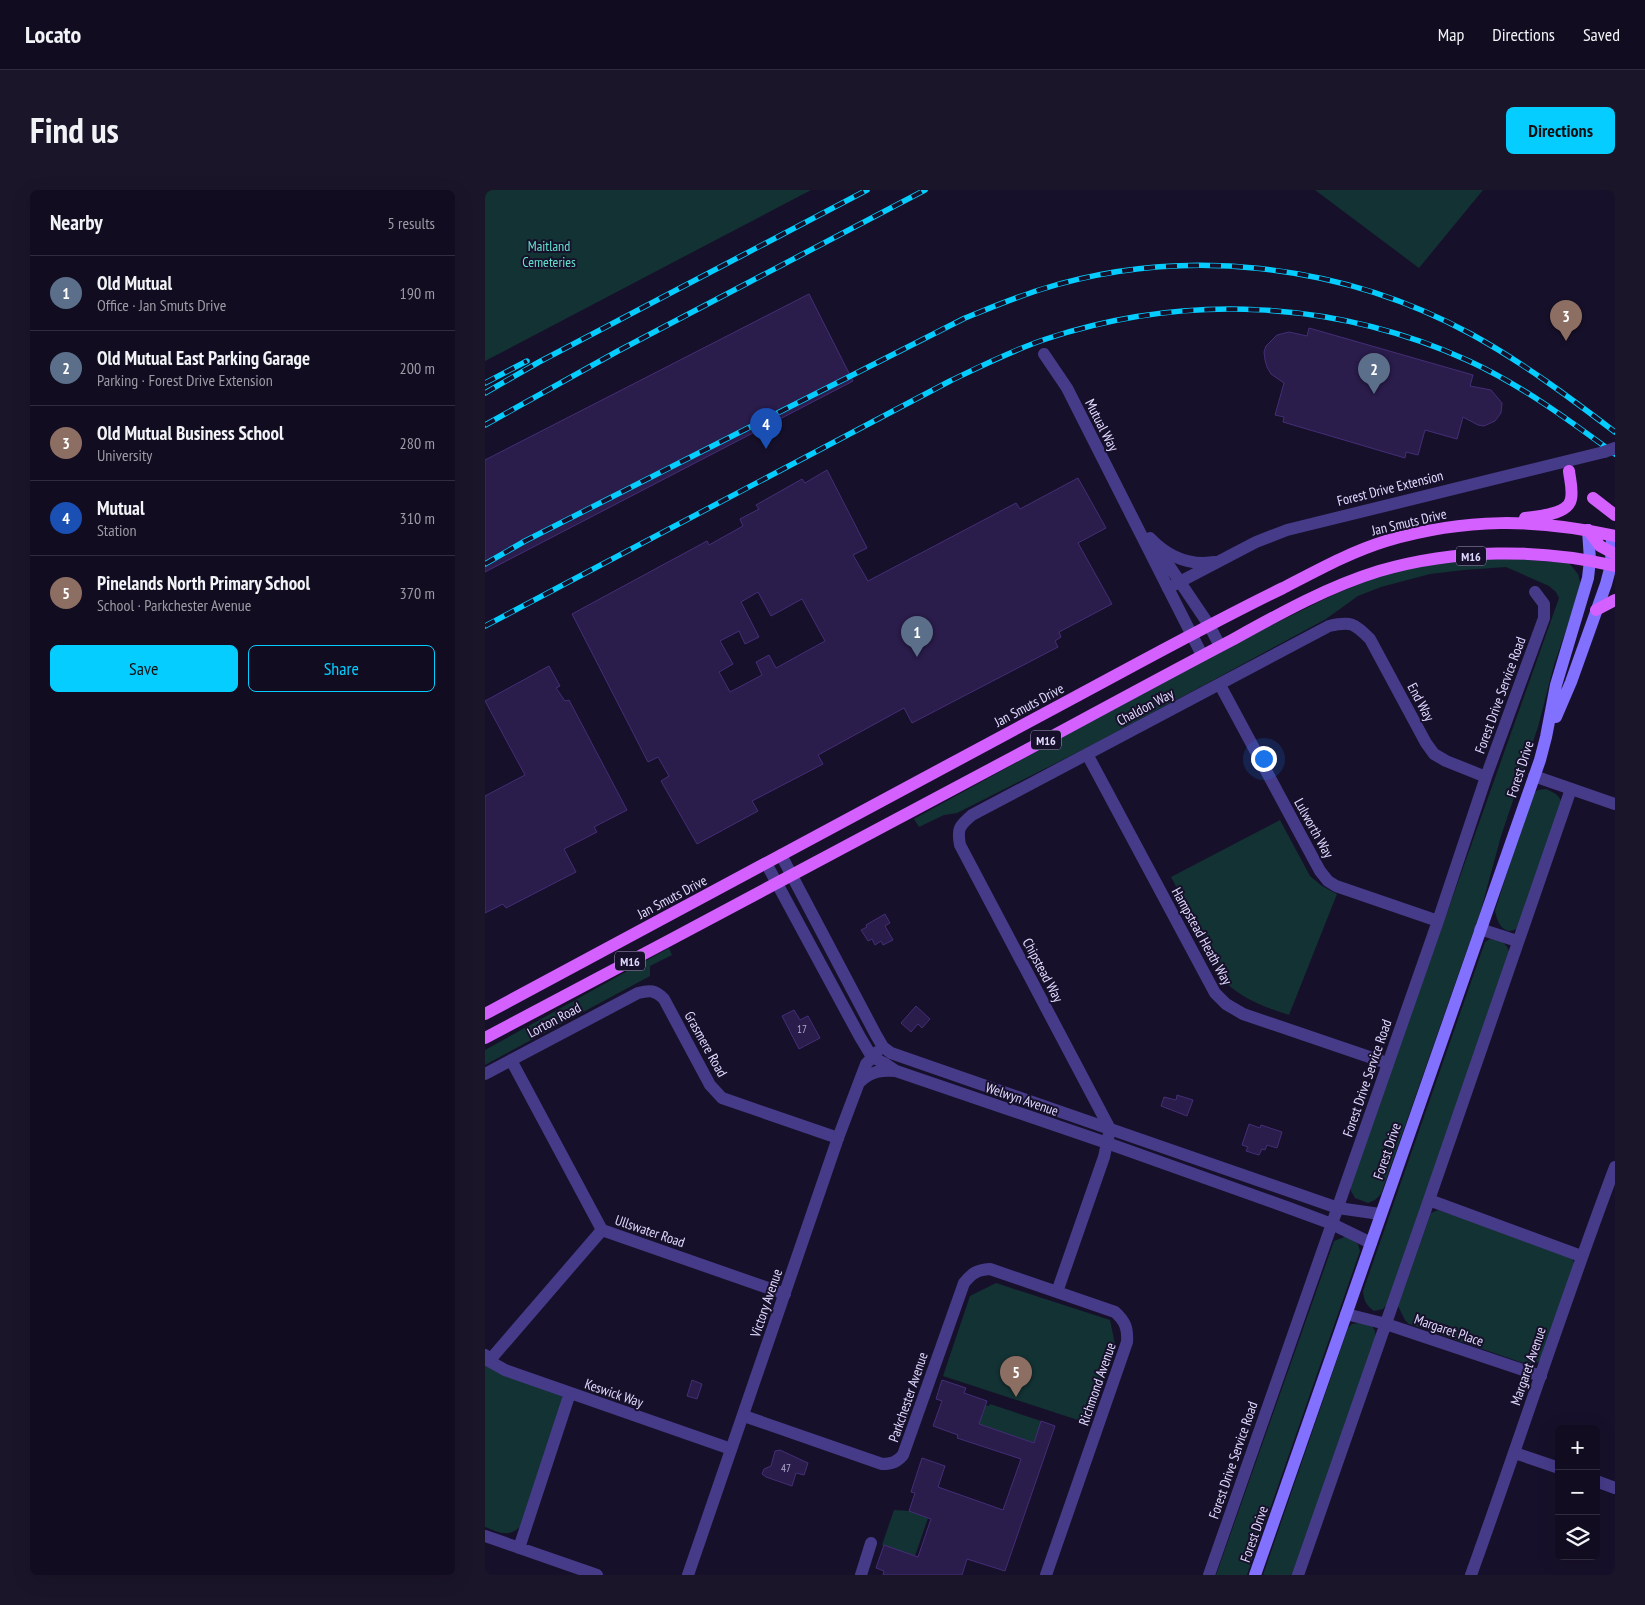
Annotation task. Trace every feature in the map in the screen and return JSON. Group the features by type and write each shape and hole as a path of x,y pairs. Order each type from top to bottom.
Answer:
{"main road":[{"path":"1497,522 1551,513 1565,508 1570,504 1572,498 1569,471"},
{"path":"1593,498 1615,516"},
{"name":"Jan Smuts Drive","path":"485,1014 1209,625 1335,561 1368,547 1436,530 1497,522 1562,525 1614,536"},
{"path":"1588,530 1613,560"},
{"name":"Forest Drive","path":"1547,737 1556,685 1588,578 1590,560 1588,530"},
{"name":"Forest Drive","path":"1255,1575 1533,776 1547,737 1571,682 1596,610 1613,560 1614,536"},
{"name":"M16","path":"485,1038 792,876 1202,655 1330,589 1379,572 1440,558 1519,554 1613,560"},
{"path":"1596,610 1615,600"}],"street":[{"name":"Mutual Way","path":"1044,354 1067,388 1202,655"},
{"name":"Forest Drive Extension","path":"1180,582 1256,542 1287,530 1610,450"},
{"name":"Mutual Way","path":"1129,512 1150,538 1209,625 1219,646"},
{"path":"1150,538 1163,550 1179,559 1201,563 1219,562"},
{"path":"1168,588 1180,582"},
{"name":"Forest Drive Service Road","path":"1209,1575 1438,921 1486,777 1544,618 1544,604 1535,592"},
{"name":"End Way","path":"1345,622 1359,628 1370,639 1425,743 1434,754 1446,761 1486,777"},
{"name":"Chaldon Way","path":"961,824 972,815 1329,626 1345,622"},
{"name":"Lulworth Way","path":"1220,685 1327,881 1336,886 1438,921"},
{"name":"Hampstead Heath Way","path":"1087,754 1215,993 1226,1004 1243,1014 1387,1063"},
{"path":"1533,776 1615,804"},
{"path":"1298,1575 1571,789"},
{"name":"Chipstead Way","path":"961,824 957,834 960,845 1110,1129"},
{"path":"781,855 883,1047"},
{"name":"Welwyn Avenue","path":"766,863 863,1044 872,1057 896,1071 1107,1143 1332,1224 1371,1243"},
{"path":"1480,929 1517,941"},
{"name":"Grasmere Road","path":"638,993 649,990 657,992 664,999 710,1085 723,1098 839,1138"},
{"name":"Lorton Road","path":"485,1074 638,993"},
{"name":"Welwyn Avenue","path":"883,1047 895,1054 1338,1208 1381,1214"},
{"name":"Victory Avenue","path":"688,1575 866,1064 883,1047"},
{"name":"Ullswater Road","path":"511,1060 602,1230 785,1294"},
{"path":"861,1081 875,1072 896,1071"},
{"path":"1057,1292 1104,1157 1110,1129"},
{"name":"Margaret Avenue","path":"1471,1575 1515,1453 1581,1256 1615,1167"},
{"path":"1429,1200 1581,1256"},
{"name":"Keswick Way","path":"602,1230 487,1358 505,1370 731,1449"},
{"name":"Parkchester Avenue","path":"743,1416 882,1464 890,1464 897,1461 903,1455 964,1283 971,1274 979,1270 990,1269 1057,1292"},
{"name":"Richmond Avenue","path":"1046,1575 1124,1351 1128,1330 1123,1319 1115,1312 1057,1292"},
{"name":"Margaret Place","path":"1346,1314 1386,1324 1541,1376"},
{"path":"519,1548 570,1393"},
{"path":"1515,1453 1555,1467"},
{"path":"1600,1482 1615,1488"},
{"path":"485,1536 597,1575"},
{"path":"861,1575 871,1543"}],"green space":[{"name":"Maitland Cemeteries","path":"485,190 811,190 485,361"},
{"path":"1315,190 1483,190 1419,268"},
{"path":"1488,557 1569,563 1578,574 1581,586 1554,665 1538,727 1501,836 1481,910 1381,1194 1375,1200 1368,1203 1355,1198 1351,1191 1351,1183 1559,598 1556,592 1549,586 1506,567 1430,574 1381,587 1358,596 1326,619 1088,747 957,813 944,815 919,827 914,819 1215,653 1333,595 1381,575 1440,560"},
{"path":"1546,789 1557,795 1562,805 1521,926 1511,931 1503,929 1495,911 1532,794 1538,790"},
{"path":"1280,820 1310,876 1322,886 1337,894 1289,1015 1249,999 1227,984 1171,877"},
{"path":"1490,939 1503,943 1510,955 1388,1303 1383,1309 1374,1311 1366,1302 1363,1291 1485,942"},
{"path":"669,948 672,955 650,966 650,976 485,1065 485,1050"},
{"path":"1438,1210 1572,1255 1575,1268 1541,1361 1534,1364 1526,1364 1409,1324 1405,1320 1398,1306 1431,1213"},
{"path":"1347,1236 1358,1244 1360,1251 1247,1575 1216,1575 1334,1241"},
{"path":"996,1283 1110,1320 1115,1344 1087,1423 943,1376 970,1296"},
{"path":"1359,1323 1372,1326 1376,1339 1294,1575 1263,1575 1348,1328 1352,1324"},
{"path":"485,1359 562,1396 562,1402 520,1527 507,1533 485,1527"},
{"path":"990,1404 1041,1421 1034,1443 979,1424 985,1405 989,1406"},
{"path":"894,1510 909,1511 928,1518 915,1556 882,1545"}],"building":[{"path":"809,294 853,381 485,572 485,460"},
{"path":"1309,328 1473,375 1470,386 1491,390 1502,403 1501,413 1495,421 1484,426 1463,417 1457,439 1425,430 1418,455 1406,452 1405,458 1283,422 1284,417 1275,415 1284,383 1271,374 1267,367 1264,352 1266,346 1277,335 1289,332 1307,336"},
{"path":"827,470 867,548 853,555 868,581 1016,503 1020,509 1078,478 1106,528 1078,543 1112,604 1059,632 1061,637 1055,641 1058,647 912,723 904,708 818,755 823,764 752,801 758,811 697,844 661,781 669,776 658,757 648,762 572,614 707,541 709,545 743,526 740,519 759,509 756,505 802,479 805,483","holes":["758,592 771,616 802,599 825,641 776,668 769,655 756,662 762,675 730,692 719,672 733,664 720,641 739,631 745,644 759,637 741,602"]},
{"path":"549,666 560,686 556,688 565,701 569,700 627,810 594,827 597,832 564,849 576,872 506,908 503,904 485,913 485,796 525,775 485,701"},
{"path":"885,914 890,923 885,926 893,940 883,945 881,941 875,945 872,939 868,941 861,930"},
{"path":"916,1006 930,1019 922,1028 918,1024 911,1032 901,1023"},
{"path":"794,1010 800,1020 808,1016 820,1038 799,1049 782,1016"},
{"path":"1177,1095 1193,1100 1187,1116 1161,1106 1164,1097 1176,1100"},
{"path":"1249,1124 1260,1128 1261,1125 1282,1132 1277,1148 1267,1145 1265,1150 1262,1149 1259,1155 1246,1151 1248,1147 1242,1145"},
{"path":"692,1380 702,1384 697,1399 687,1396"},
{"path":"942,1380 966,1388 964,1393 987,1401 979,1424 1034,1443 1041,1421 1055,1426 1005,1571 967,1559 962,1575 883,1575 884,1571 876,1568 884,1545 918,1557 931,1519 909,1511 915,1493 911,1492 922,1458 945,1466 938,1487 1003,1510 1021,1459 957,1438 958,1435 933,1426 942,1401 936,1399"},
{"path":"780,1450 808,1463 804,1475 796,1473 792,1486 762,1474 764,1469 771,1466 775,1451"}],"railway":[{"path":"485,393 539,362 867,190"},
{"path":"485,425 618,351 925,190"},
{"path":"485,564 525,541 965,318 1039,290 1093,276 1149,268 1204,265 1260,268 1315,277 1369,291 1421,310 1471,334 1545,380 1615,432"},
{"path":"485,626 985,364 1046,339 1099,324 1152,314 1206,310 1260,310 1313,315 1366,325 1418,341 1488,370 1526,392 1615,454"},
{"path":"485,383 527,361"}],"place":[{"name":"Old Mutual Business School","path":"1566,341"},
{"name":"Old Mutual East Parking Garage","path":"1374,394"},
{"name":"Mutual","path":"766,449"},
{"name":"Old Mutual","path":"917,657"},
{"name":"Pinelands North Primary School","path":"1016,1397"}]}
